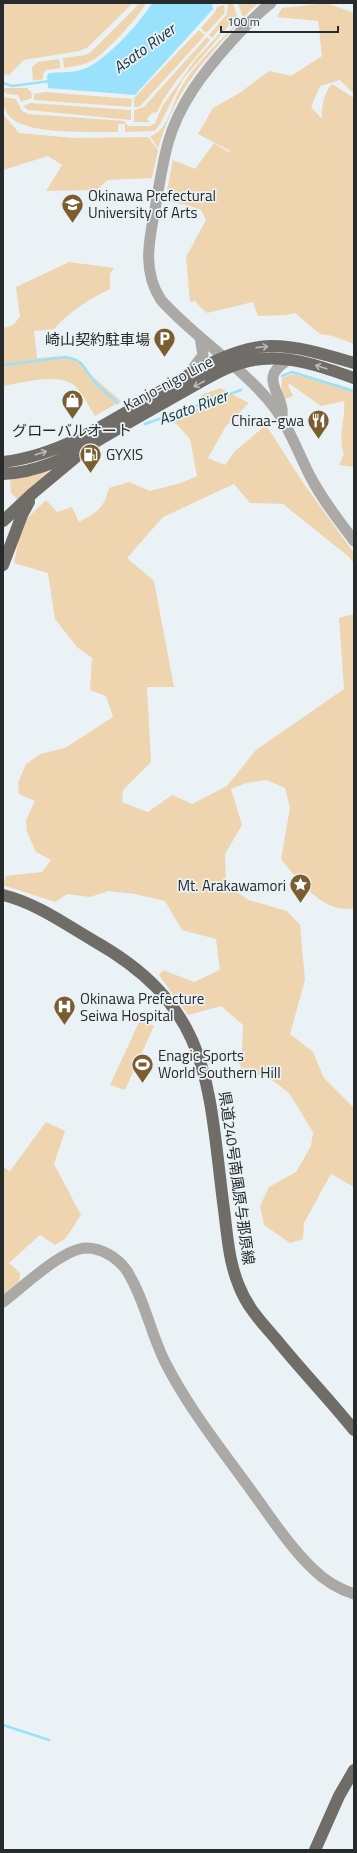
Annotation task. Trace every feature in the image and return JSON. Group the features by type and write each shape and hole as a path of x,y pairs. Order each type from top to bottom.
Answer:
{"main road":[{"name":"Kanjo-nigo Line","path":"3,462 30,457 68,443 188,375 224,357 252,349 279,347 308,350 354,363"},
{"name":"Kanjo-nigo Line","path":"3,474 20,472 45,465 74,453 233,366 263,359 288,360 313,364 354,378"},
{"path":"14,535 12,526 3,522 48,480 98,440"},
{"path":"3,565 27,506 48,480"},
{"name":"県道240号南風原与那原線","path":"3,895 24,902 50,915 112,950 147,977 177,1012 190,1033 206,1076 229,1252 238,1286 257,1317 354,1430"},
{"path":"315,1850 339,1796 354,1770"}],"street":[{"path":"271,3 234,38 194,87 173,127 163,165 148,247 150,273 153,284 161,300 259,390 282,419 308,473 327,504 354,541"},
{"path":"188,375 203,355 200,337"},
{"path":"282,419 283,410 276,393 273,376 275,370 288,360"},
{"path":"3,1302 58,1259 77,1250 86,1248 97,1250 108,1253 118,1261 126,1270 134,1285 164,1359 186,1399 217,1444 300,1556 327,1581 354,1594"}],"shaded area":[{"path":"3,3 133,3 87,48 79,51 24,60 9,75 3,74"},
{"path":"139,3 146,3 116,40 102,53 89,62 64,68 63,58 85,55 91,52"},
{"path":"228,3 233,3 237,16 223,32 220,28 212,38 209,35 227,14"},
{"path":"238,3 258,3 243,18"},
{"path":"327,3 354,13 354,94 340,80 320,86 311,107 322,119 324,100 329,87 332,84 354,98 354,344 333,336 320,334 295,313 286,315 258,316 253,302 207,313 196,303 197,301 190,302 186,257 206,220 201,210 187,205 165,201 173,160 195,169 214,143 230,153 230,151 198,134 213,108 238,94 269,71 291,76 322,56 318,21 277,17 282,8"},
{"path":"224,5 224,14 206,33 201,28 215,12 217,7"},
{"path":"236,24 237,25 200,67 181,95 172,111 158,148 150,136 156,134 164,125 171,112 178,93 190,74"},
{"path":"199,30 205,35 142,104 139,107 134,107 134,98"},
{"path":"220,33 221,35 183,79 155,131 125,132 125,124 118,124 118,132 66,132 38,129 17,122 8,115 5,108 3,97 16,99 22,111 28,114 124,121 128,126 150,126 155,123 163,105 196,59"},
{"path":"207,37 210,40 176,81 157,112 152,113 147,119 150,122 134,122 134,110 144,107"},
{"path":"59,59 61,68 46,70 43,74 43,79 33,81 32,67 38,62"},
{"path":"5,88 28,88 28,90 31,91 32,98 21,102 18,95 3,92"},
{"path":"45,92 132,99 131,107 34,100 34,94"},
{"path":"31,103 131,110 131,120 28,110 23,106"},
{"path":"3,114 19,133 73,138 148,137 158,150 152,178 108,180 96,190 46,191 62,165 48,156 3,170"},
{"path":"69,262 114,268 110,274 110,289 80,306 54,329 34,331 37,358 65,357 76,359 81,362 92,376 121,401 95,416 77,388 62,380 52,379 31,381 3,386 3,328 13,325 20,317 16,287"},
{"path":"293,374 354,390 354,467 339,465 344,454 341,435 344,415 344,401 321,406 290,384 288,385 293,396 285,399 281,391 282,378"},
{"path":"220,388 249,403 226,426 208,458 225,465 235,451 266,425 304,484 354,553 354,564 349,557 283,504 250,503 234,484 163,517 127,558 154,581 174,687 147,687 151,762 123,790 122,802 148,812 172,795 192,804 227,786 256,750 344,689 339,618 354,614 354,908 343,909 322,901 304,886 281,859 290,808 285,788 267,780 246,783 231,789 242,825 225,854 226,885 249,900 287,911 300,925 305,980 290,1034 313,1052 324,1078 354,1108 354,1187 331,1174 304,1223 303,1239 290,1243 264,1225 260,1206 269,1187 296,1172 311,1146 313,1132 289,1093 268,1077 244,1071 237,1060 242,1052 243,1025 221,1006 188,1015 159,975 163,970 194,982 220,970 216,939 182,930 165,901 135,894 108,891 90,897 67,894 55,902 3,885 6,876 42,872 51,860 36,852 27,832 26,820 35,801 19,794 18,783 26,764 40,754 65,748 113,717 106,696 90,690 92,658 77,647 55,619 48,573 14,563 22,523 46,500 57,512 72,507 79,522 102,506 109,488 129,482 150,491 181,483 197,476 190,439 173,420 199,408 201,395"},
{"path":"50,470 19,501 11,493 10,480"},
{"path":"140,1020 154,1026 125,1090 110,1085"},
{"path":"46,1122 65,1131 54,1164 81,1215 66,1238 55,1245 40,1235 9,1263 20,1273 19,1282 3,1296 3,1167 10,1171"}],"water":[{"path":"152,3 212,3 213,9 135,95 48,88 47,76 49,73 73,72 82,70 94,64 113,49 132,30"}],"waterway":[{"name":"Asato River","path":"3,83 12,86 50,81"},
{"name":"Asato River","path":"3,365 66,357 76,360 81,363 96,384 118,403"},
{"name":"Asato River","path":"282,376 292,372 354,391"},
{"name":"Asato River","path":"145,424 241,390"},
{"path":"3,1725 49,1740"}],"place":[{"name":"Okinawa Prefectural University of Arts","path":"72,224"},
{"name":"崎山契約駐車場","path":"165,358"},
{"name":"グローバルオート","path":"72,420"},
{"name":"Chiraa-gwa","path":"319,440"},
{"name":"GYXIS","path":"90,474"},
{"name":"Mt. Arakawamori","path":"301,904"},
{"name":"Okinawa Prefecture Seiwa Hospital","path":"65,1026"},
{"name":"Enagic Sports World Southern Hill","path":"143,1084"}]}
